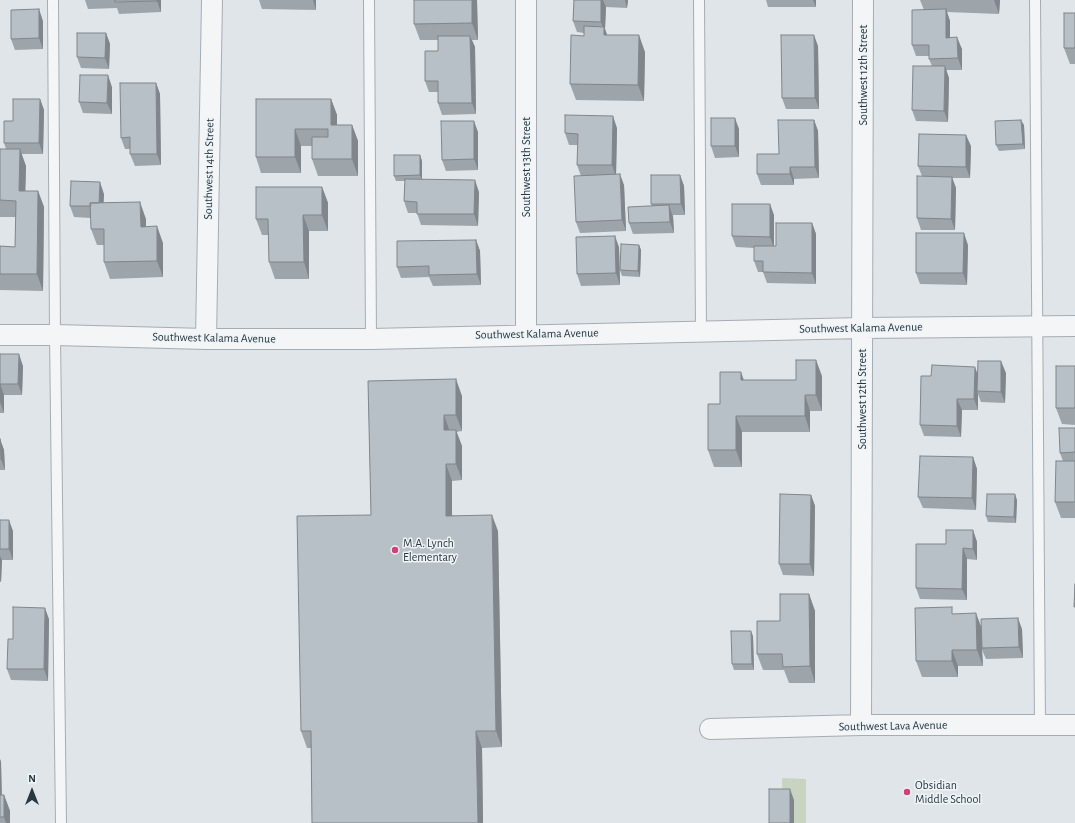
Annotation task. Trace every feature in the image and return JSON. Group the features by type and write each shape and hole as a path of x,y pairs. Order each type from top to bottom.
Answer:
{"street":[{"name":"Southwest 14th Street","path":"206,339 212,0"},
{"name":"Southwest 13th Street","path":"526,0 526,334"},
{"name":"Southwest 12th Street","path":"861,726 863,0"},
{"name":"Southwest Kalama Avenue","path":"0,336 55,334 206,339 371,339 526,334 1075,326"},
{"name":"Southwest Lava Avenue","path":"710,729 1075,724"}],"lane":[{"path":"53,0 55,334 61,823"},
{"path":"369,0 371,339"},
{"path":"699,0 701,331"},
{"path":"1035,0 1040,725"}],"green space":[{"path":"782,778 806,779 806,823 783,823"}],"building":[{"path":"115,0 157,0 157,1 115,2"},
{"path":"414,0 472,0 472,23 414,24"},
{"path":"574,0 601,0 601,22 573,21"},
{"path":"39,9 39,38 11,39 11,10"},
{"path":"946,9 946,38 957,37 958,58 929,59 929,45 912,45 912,10"},
{"path":"1064,13 1075,13 1075,48 1064,48"},
{"path":"584,26 604,27 604,35 639,35 638,85 570,84 571,35 584,36"},
{"path":"77,33 106,33 105,58 77,57"},
{"path":"781,35 814,35 815,98 782,98"},
{"path":"438,36 470,36 472,103 438,103 438,81 425,81 425,51 438,51"},
{"path":"913,66 945,66 944,111 912,110"},
{"path":"80,75 108,75 107,103 79,102"},
{"path":"120,83 156,83 157,154 130,154 130,137 121,138"},
{"path":"13,99 40,99 39,143 4,143 4,121 13,121"},
{"path":"256,99 331,99 331,125 352,125 352,159 312,159 312,137 328,137 328,129 295,129 295,157 256,157"},
{"path":"565,115 613,116 612,165 577,165 578,134 565,133"},
{"path":"711,118 735,118 735,146 711,146"},
{"path":"778,120 814,120 815,167 790,167 790,174 757,174 757,154 779,154"},
{"path":"1021,120 1023,144 996,145 995,121"},
{"path":"441,121 474,121 474,159 442,160"},
{"path":"919,134 966,135 966,167 918,166"},
{"path":"0,149 20,149 19,191 38,191 37,274 0,274 0,246 15,247 16,201 0,200"},
{"path":"394,155 420,155 420,175 394,176"},
{"path":"620,174 622,220 576,222 574,176"},
{"path":"651,175 680,175 681,204 651,204"},
{"path":"917,176 952,177 951,219 917,218"},
{"path":"405,179 475,180 474,214 417,214 417,202 404,201"},
{"path":"71,181 100,182 99,203 90,203 91,206 70,206"},
{"path":"256,187 322,187 322,215 303,215 304,262 269,262 268,219 256,219"},
{"path":"140,202 141,227 157,226 157,261 104,262 104,229 91,229 90,203"},
{"path":"732,204 770,204 770,237 732,236"},
{"path":"669,205 670,222 629,223 628,207"},
{"path":"776,223 812,223 812,273 763,272 763,261 754,261 754,246 776,246"},
{"path":"916,233 964,233 963,273 916,273"},
{"path":"615,236 616,273 577,274 576,237"},
{"path":"476,240 477,274 429,275 429,266 397,267 397,241"},
{"path":"621,244 639,245 638,271 620,270"},
{"path":"0,354 19,354 18,384 0,384"},
{"path":"796,360 816,360 816,395 805,395 805,416 736,416 736,450 708,450 708,404 720,404 720,372 741,372 741,380 796,380"},
{"path":"978,361 1001,361 1001,392 977,391"},
{"path":"932,365 975,367 974,399 957,399 957,426 920,425 921,376 931,376"},
{"path":"1056,366 1075,366 1075,408 1056,408"},
{"path":"456,379 456,415 444,415 444,430 456,430 456,464 446,464 446,516 492,515 496,731 476,731 478,823 312,823 311,731 301,731 297,516 371,515 368,381"},
{"path":"1059,428 1075,428 1075,452 1060,453"},
{"path":"920,456 973,457 972,498 918,497"},
{"path":"1056,461 1075,461 1075,502 1055,502"},
{"path":"780,494 811,495 810,564 779,564"},
{"path":"987,494 1015,494 1014,517 986,516"},
{"path":"0,520 9,520 9,549 0,549"},
{"path":"946,530 973,530 973,549 963,548 962,589 916,588 916,544 946,544"},
{"path":"1075,584 1075,607 1074,607"},
{"path":"780,594 809,594 810,666 783,667 782,654 757,654 757,621 780,621"},
{"path":"13,607 45,608 44,669 7,669 8,639 13,639"},
{"path":"952,607 952,614 976,613 977,650 952,650 952,661 916,661 915,608"},
{"path":"1018,618 1019,647 982,648 981,619"},
{"path":"731,631 751,631 752,664 732,664"},
{"path":"769,789 790,789 790,823 769,823"},
{"path":"0,795 4,795 4,817 0,817"}],"place":[{"name":"M.A. Lynch Elementary","path":"395,550"},
{"name":"Obsidian Middle School","path":"907,792"}]}
